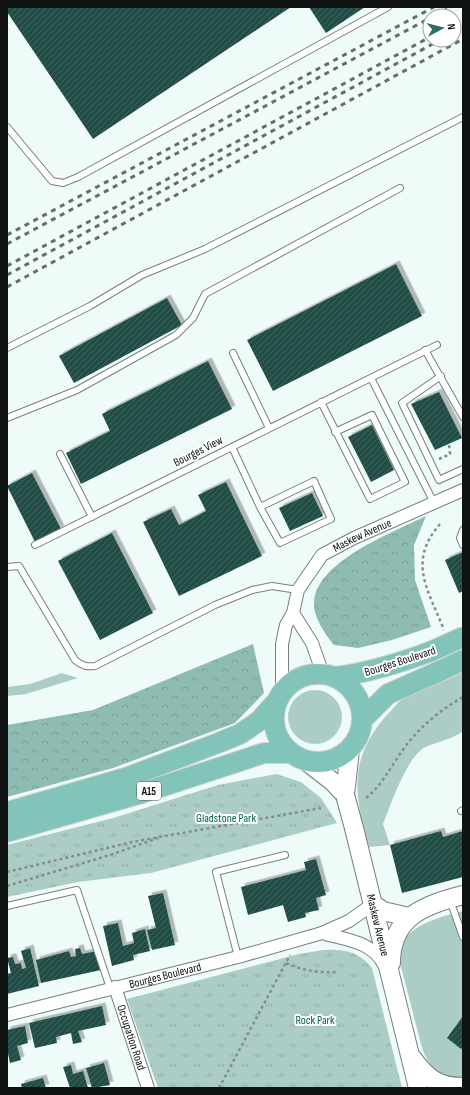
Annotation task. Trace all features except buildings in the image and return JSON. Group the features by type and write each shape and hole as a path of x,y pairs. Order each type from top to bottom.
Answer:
{"main road":[{"name":"Bourges Boulevard","path":"329,676 360,674 387,667 432,651 463,637"},
{"name":"Bourges Boulevard","path":"362,720 388,694 463,660"},
{"path":"311,674 329,676 350,688 361,708 362,720 360,732 350,750 333,760 320,762 298,757 280,742 275,729 274,715 279,697 289,684 299,678 311,674"},
{"name":"A15","path":"7,812 128,777 240,734 259,721 279,697"},
{"name":"A15","path":"7,832 140,794 264,753 298,757"}],"street":[{"name":"Maskew Avenue","path":"279,697 282,644 286,625 293,613 298,590 322,555 354,538 463,490"},
{"path":"293,613 312,643 329,676"},
{"name":"Maskew Avenue","path":"350,750 345,795 418,1088"},
{"name":"Maskew Avenue","path":"298,757 333,782 345,795"},
{"path":"391,980 391,952 394,940 409,917 428,905 456,896"},
{"path":"373,904 382,911 409,917"},
{"name":"Bourges Boulevard","path":"7,1015 238,957 322,933 349,921 373,904"},
{"path":"322,933 356,942 370,948 379,957 391,980"},
{"name":"Occupation Road","path":"113,988 125,1018 144,1087"},
{"name":"Maskew Avenue","path":"410,1055 423,1072 432,1080 451,1087 463,1087"}],"lane":[{"path":"7,127 52,181 63,183 78,177 388,7"},
{"path":"7,348 90,306 142,275 205,249 463,117"},
{"path":"7,418 77,390 176,335 193,318 205,294 400,188"},
{"name":"Bourges View","path":"35,545 436,345"},
{"path":"425,350 463,417"},
{"path":"233,353 269,428"},
{"path":"441,376 402,403 439,480 463,469"},
{"path":"371,378 434,503"},
{"path":"321,402 335,432 370,499 405,482 372,415 335,432"},
{"path":"232,447 260,507 280,543 332,519 314,481 260,507"},
{"path":"60,454 92,517"},
{"path":"463,530 460,538 463,544"},
{"path":"7,567 19,566 75,660 81,665 88,667 95,666 215,605 252,590 272,586 298,590"},
{"path":"238,957 216,872 285,855"},
{"path":"7,906 77,890 113,988"},
{"path":"456,896 463,937"}],"path":[{"path":"449,444 450,454"},
{"path":"440,524 430,536 422,556 423,577 444,630"},
{"path":"366,798 375,791 419,729 443,709 463,697"},
{"path":"7,872 166,836 320,808"},
{"path":"7,886 110,855 166,836"},
{"path":"219,1088 290,956 288,943"},
{"path":"286,964 302,970 320,973 338,972"}],"green space":[{"path":"426,516 414,545 415,580 431,627 392,640 358,648 334,645 321,626 316,615 314,605 317,589 327,575 341,562 358,550"},
{"path":"253,644 264,693 235,723 113,768 7,797 7,725 93,710"},
{"path":"463,669 463,731 452,737 429,745 415,756 409,764 399,784 383,824 390,845 369,847 360,811 358,794 360,763 365,747 386,716 405,697 429,682"},
{"path":"62,673 78,678 26,694 7,696 7,687 30,684"},
{"path":"315,690 325,692 334,698 340,707 342,717 340,727 334,736 325,742 315,744 305,742 296,736 290,727 288,717 290,707 296,698 305,692"},
{"name":"Gladstone Park","path":"276,774 301,782 321,798 337,823 151,873 78,882 7,897 7,845 113,818 218,785"},
{"path":"463,911 463,1079 448,1076 437,1071 432,1067 425,1056 398,955 401,945 406,937 414,930 433,920"},
{"name":"Rock Park","path":"323,950 350,952 362,958 372,968 402,1088 158,1088 127,999 299,954"}],"railway":[{"path":"7,235 434,7"},
{"path":"7,244 422,22"},
{"path":"7,287 463,39"},
{"path":"7,266 422,41"},
{"path":"7,275 425,48"}]}
